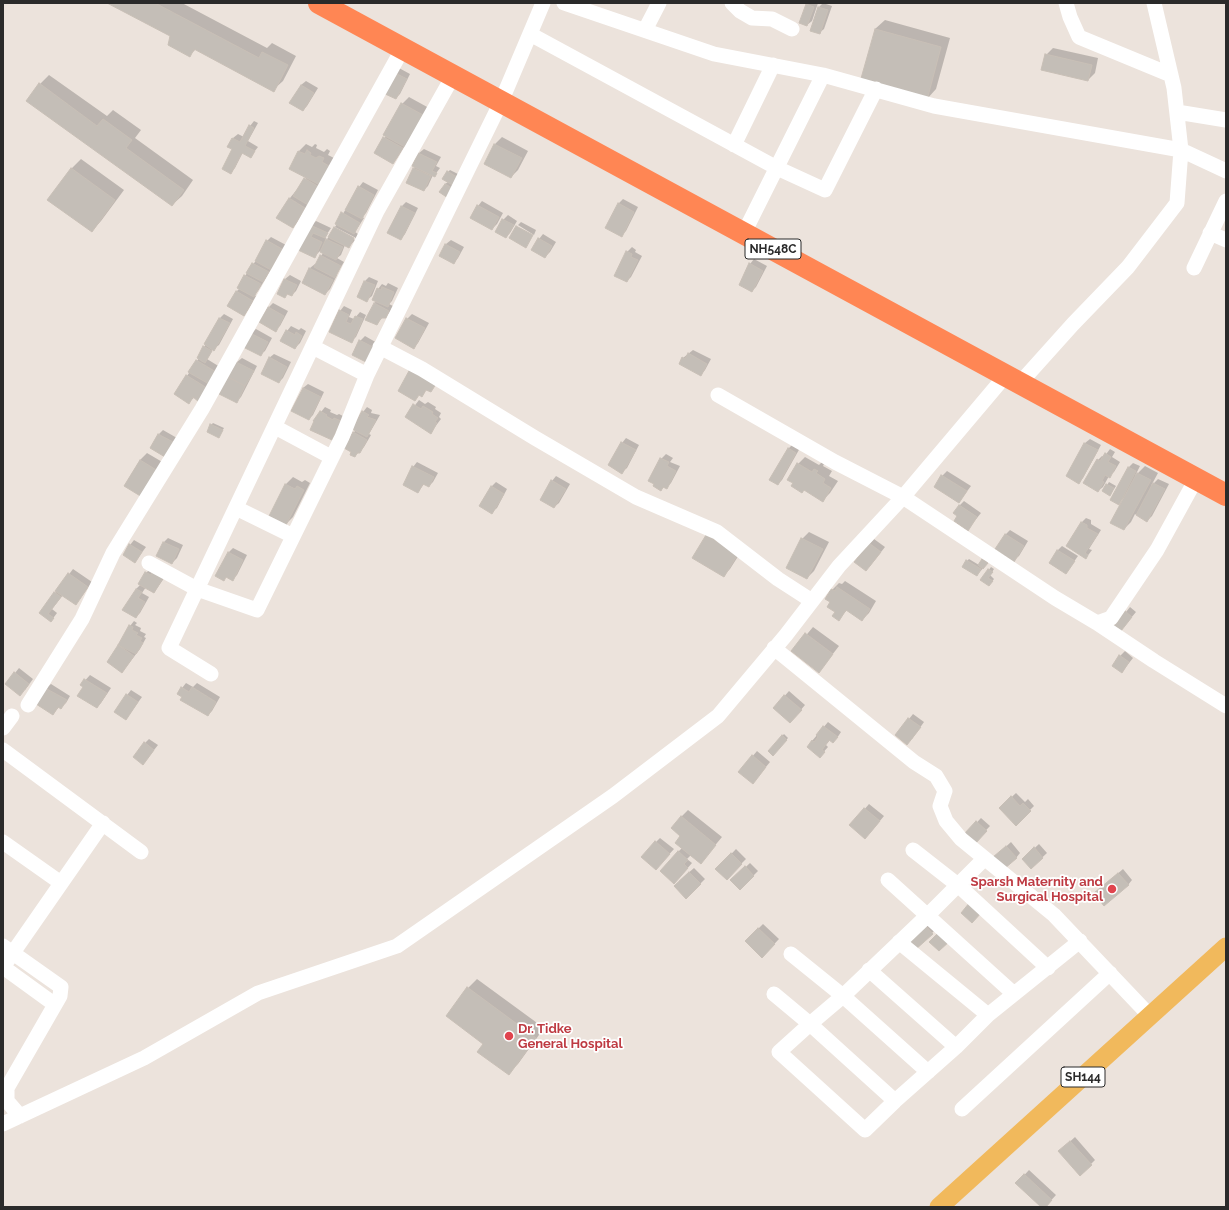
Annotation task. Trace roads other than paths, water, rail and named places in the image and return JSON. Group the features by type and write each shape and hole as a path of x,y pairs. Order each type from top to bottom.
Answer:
{"highway":[{"name":"NH548C","path":"319,3 1226,495"}],"main road":[{"name":"SH144","path":"939,1207 1226,947"}],"street":[{"path":"149,562 197,589 257,610 342,437 366,375 501,102 543,3"},
{"path":"564,3 591,7 645,30 714,54 823,75 934,106 1181,150 1226,171"},
{"path":"645,30 659,3"},
{"path":"732,3 752,18 772,19 792,29"},
{"path":"1066,3 1070,17 1079,37 1171,75"},
{"path":"3,1124 144,1058 258,993 397,946 613,796 718,716 786,635 839,566 1013,379 1073,324 1128,266 1177,203 1181,150 1177,112 1174,88 1154,3"},
{"path":"530,34 777,168 825,190 876,89"},
{"path":"28,705 82,619 113,553 202,409 403,48"},
{"path":"734,145 773,65"},
{"path":"744,233 823,75"},
{"path":"211,674 169,648 377,211 453,76"},
{"path":"1177,112 1226,120"},
{"path":"1194,268 1226,201"},
{"path":"1210,233 1226,240"},
{"path":"313,346 366,375"},
{"path":"380,347 422,369 534,438 636,497 717,532 778,579 812,600"},
{"path":"718,395 835,462 903,497 1042,589 1226,706"},
{"path":"275,427 332,457"},
{"path":"1097,623 1111,618 1157,550 1196,479"},
{"path":"236,508 293,536"},
{"path":"774,648 914,762 936,776 945,791 940,806 946,821 961,840 1054,915 1150,1016"},
{"path":"3,728 12,716"},
{"path":"3,750 142,852"},
{"path":"54,1004 3,967 8,949 61,883 102,823"},
{"path":"3,842 61,883"},
{"path":"913,850 958,886 1048,968"},
{"path":"984,859 958,886 843,996 780,1052 866,1130 895,1101 956,1048 988,1015 1080,941"},
{"path":"888,880 1014,994"},
{"path":"899,942 988,1015"},
{"path":"8,949 61,987 60,996 54,1004 8,1088 7,1101 20,1116"},
{"path":"791,954 843,996 928,1072"},
{"path":"869,970 956,1048"},
{"path":"962,1109 1110,973"},
{"path":"774,994 810,1024 895,1101"}],"place":[{"name":"Sparsh Maternity and Surgical Hospital","path":"1112,889"},
{"name":"Dr. Tidke General Hospital","path":"509,1036"}]}
